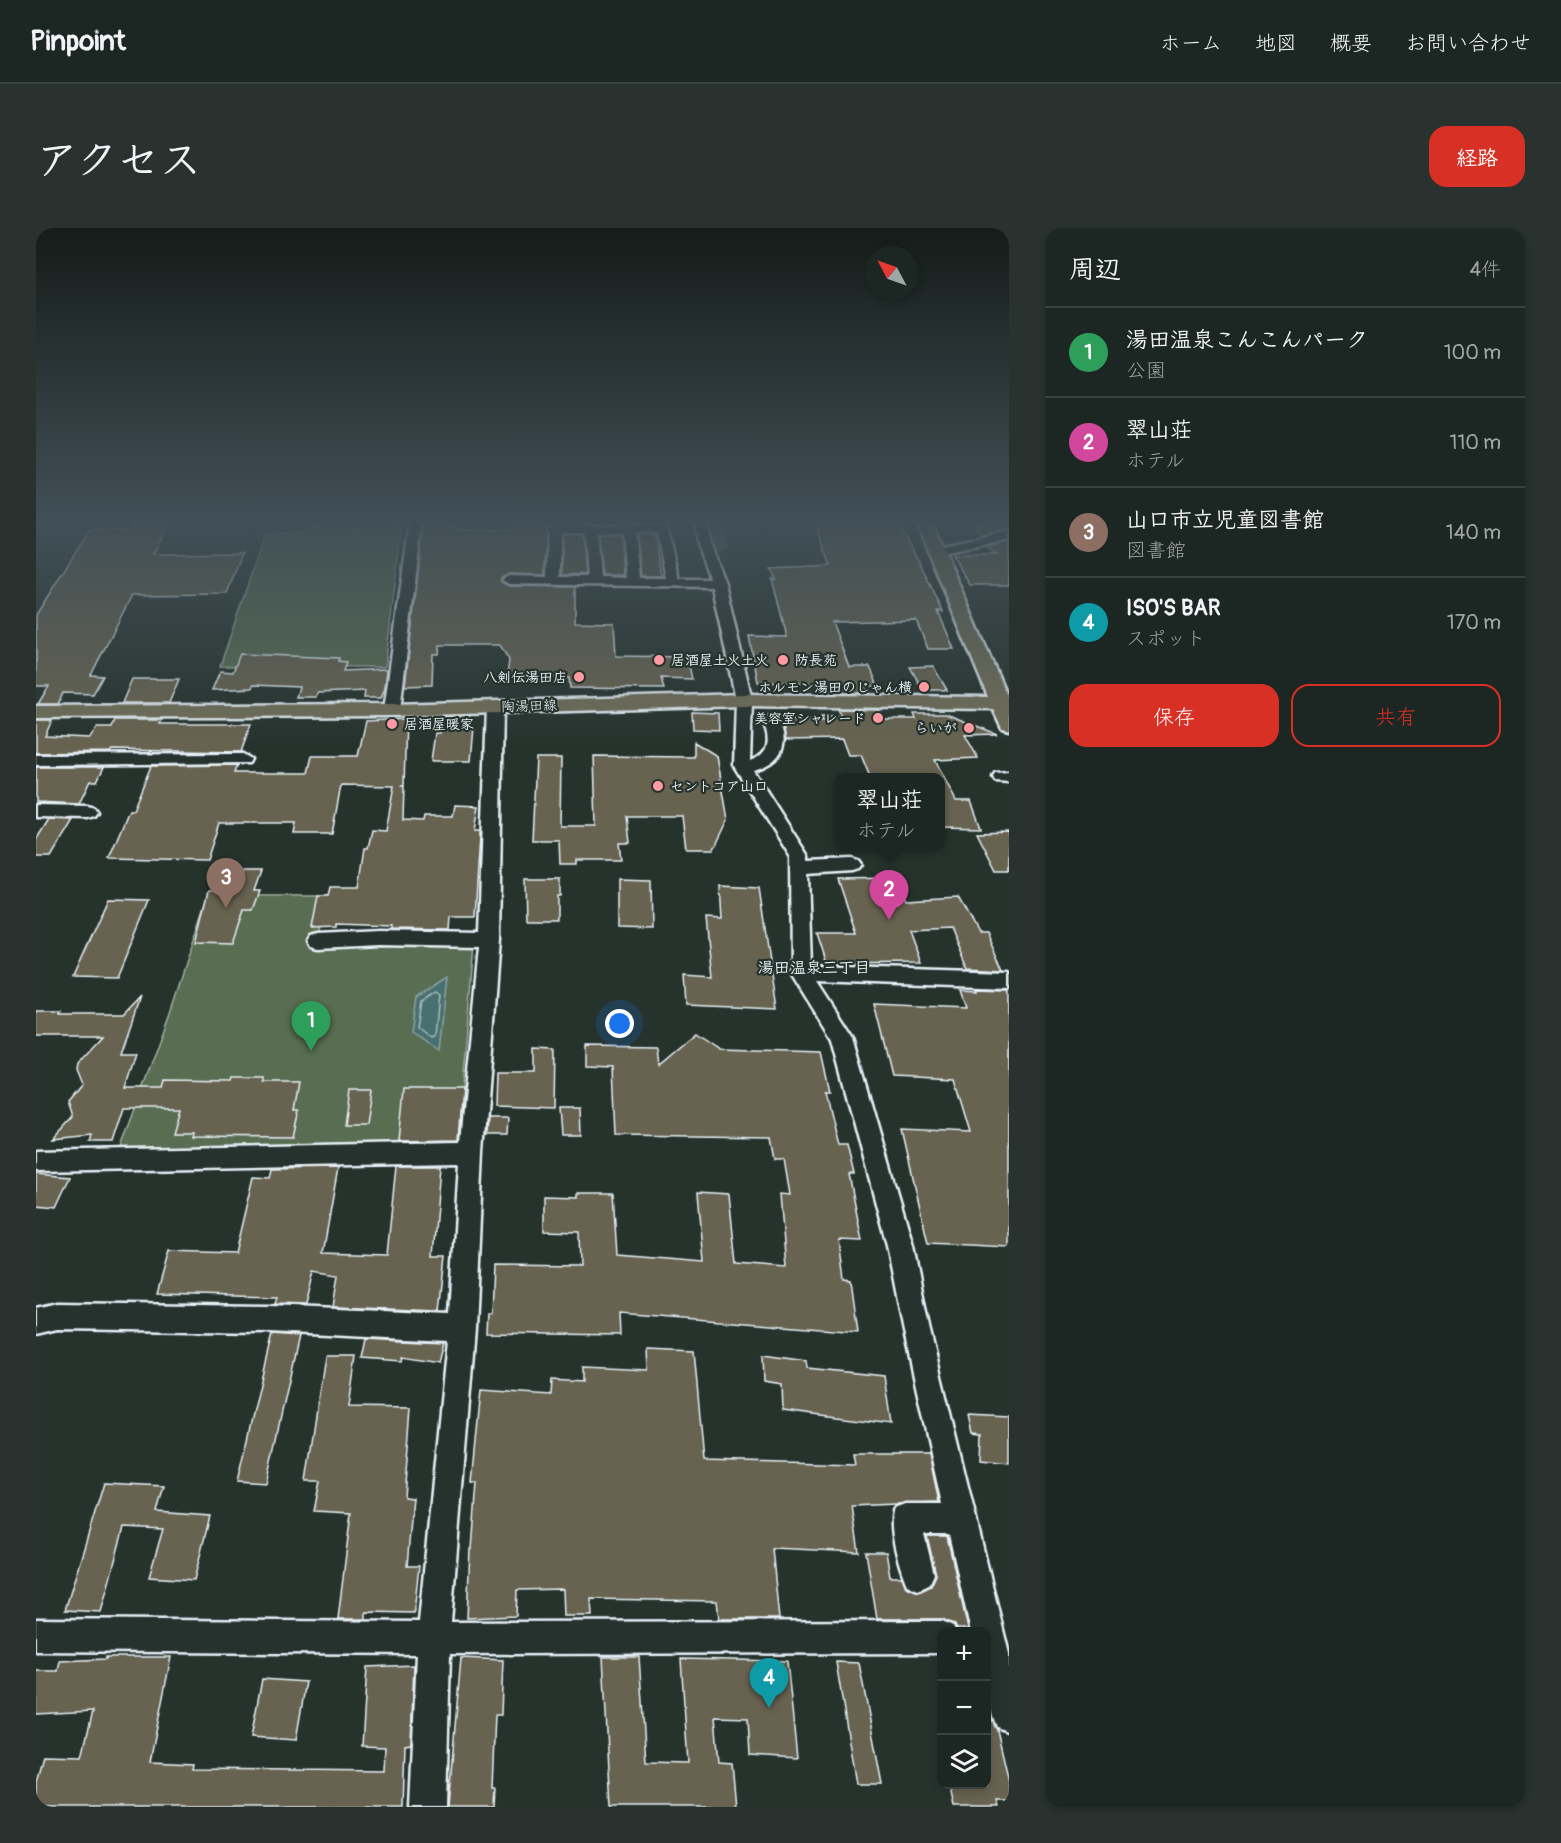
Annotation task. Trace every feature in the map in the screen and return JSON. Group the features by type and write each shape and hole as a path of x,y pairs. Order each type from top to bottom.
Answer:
{"main road":[{"path":"956,596 1004,703 1009,724"},
{"name":"陶湯田線","path":"36,712 392,710 744,700 1004,703"}],"street":[{"path":"392,710 407,596"},
{"path":"721,596 744,700 742,766 799,856 801,974 842,1037 900,1245 916,1328 961,1519 995,1637 1009,1715"},
{"path":"428,1807 434,1638 462,1328 471,1152 489,940 495,707"},
{"path":"742,766 751,767 763,762 776,748 777,736 770,720"},
{"path":"36,760 243,759"},
{"path":"36,811 88,812"},
{"path":"801,868 852,865"},
{"path":"318,941 378,938 489,940"},
{"path":"801,974 1009,980"},
{"path":"36,1161 471,1152"},
{"path":"36,1321 57,1316 187,1318 462,1328"},
{"path":"918,1574 905,1519 961,1519"},
{"path":"36,1635 434,1638 937,1637"}],"green space":[{"path":"244,596 394,596 385,667 220,666"},
{"path":"208,896 328,896 318,940 474,944 457,1145 119,1153 170,1012"}],"water":[{"path":"447,977 439,1051 411,1032 416,997"}],"building":[{"path":"48,596 132,596 91,675 103,676 93,694 63,693 58,704 38,704 49,686 36,686 36,615"},
{"path":"415,596 575,596 575,622 614,623 616,656 687,657 692,679 661,678 664,689 570,688 569,678 507,677 509,660 500,645 440,645 439,654 433,654 432,685 405,686"},
{"path":"776,596 935,596 943,612 938,611 954,649 928,649 916,620 832,622 849,667 870,667 878,686 866,686 870,693 832,693 829,684 758,682 749,636 787,637"},
{"path":"240,654 339,658 338,661 346,662 343,671 387,669 385,687 381,698 364,698 365,691 317,693 316,697 296,697 299,687 253,685 252,688 212,690 220,671 233,672"},
{"path":"933,666 947,690 923,690 910,667"},
{"path":"132,679 179,679 169,703 122,703"},
{"path":"838,709 878,710 883,719 916,719 914,714 946,714 997,734 965,735 978,758 935,760 942,773 868,773 861,755 848,755 842,739 786,740 780,720 823,721 821,716 841,716"},
{"path":"692,712 718,713 719,730 693,729"},
{"path":"470,717 469,727 474,727 471,761 431,761 435,733 440,733 441,718"},
{"path":"406,719 403,820 423,821 424,816 453,816 455,805 479,806 475,831 480,831 475,917 451,917 450,930 391,929 391,926 336,924 336,927 312,928 318,896 328,896 330,887 359,887 365,848 368,848 372,830 386,831 394,786 341,785 332,834 294,834 296,823 219,823 207,860 109,858 129,810 133,810 151,766 237,765 234,773 308,773 312,756 358,756 366,721"},
{"path":"36,720 52,720 45,736 89,738 97,728 112,728 115,720 162,720 160,724 251,724 241,752 112,750 110,752 36,753"},
{"path":"694,742 717,756 728,820 714,849 686,849 682,816 627,816 630,843 619,843 621,860 577,860 577,864 560,864 559,840 532,840 536,758 561,758 560,826 596,826 594,756 694,757"},
{"path":"36,767 104,767 97,781 90,781 79,804 36,802"},
{"path":"945,780 956,801 971,801 981,828 945,827"},
{"path":"49,819 73,820 51,857 36,857 36,840"},
{"path":"1009,832 1009,870 996,870 977,833"},
{"path":"243,871 261,871 254,891 260,891 253,910 244,910 233,943 196,942 209,890 236,890"},
{"path":"897,878 906,900 958,897 978,933 986,933 1003,970 967,968 950,928 909,930 921,963 827,964 817,933 856,933 838,879"},
{"path":"525,879 560,879 557,919 526,919"},
{"path":"617,879 651,880 652,929 617,928"},
{"path":"720,886 759,888 777,1009 686,1005 684,975 712,977 706,918 722,919"},
{"path":"108,899 149,900 117,978 73,977"},
{"path":"976,989 1009,990 1009,1247 928,1243 902,1129 971,1132 955,1079 892,1076 874,1004 966,1008 960,990 977,991"},
{"path":"140,997 121,1052 136,1052 125,1088 163,1088 165,1080 233,1081 234,1078 264,1078 264,1082 299,1082 294,1110 299,1110 293,1137 191,1136 192,1132 172,1132 179,1108 124,1108 113,1142 90,1142 92,1135 53,1139 73,1117 68,1102 82,1085 76,1070 77,1064 103,1036 36,1036 36,1011 61,1011 60,1014 124,1014"},
{"path":"695,1033 719,1049 821,1052 830,1091 825,1091 838,1145 847,1145 854,1174 849,1174 862,1241 839,1240 844,1279 851,1280 858,1332 619,1313 620,1335 486,1333 487,1313 491,1313 493,1265 580,1266 579,1232 544,1231 544,1196 578,1197 578,1193 613,1193 617,1255 704,1262 698,1192 729,1194 736,1264 786,1268 780,1194 790,1195 784,1159 775,1159 771,1137 616,1135 613,1067 587,1066 587,1046 656,1047 658,1064"},
{"path":"536,1049 555,1050 554,1108 494,1106 495,1073 536,1073"},
{"path":"404,1089 462,1089 458,1140 399,1141"},
{"path":"349,1090 371,1090 366,1125 344,1125"},
{"path":"559,1108 580,1108 581,1135 561,1135"},
{"path":"488,1118 508,1118 507,1135 487,1135"},
{"path":"396,1166 440,1166 433,1256 446,1256 440,1311 333,1307 338,1275 314,1271 306,1305 275,1304 277,1297 157,1294 169,1251 235,1253 253,1177 270,1178 272,1169 338,1168 323,1253 387,1255"},
{"path":"36,1174 70,1177 56,1207 36,1205"},
{"path":"272,1334 299,1336 266,1483 237,1481"},
{"path":"366,1339 443,1343 438,1363 403,1357 402,1361 362,1358"},
{"path":"648,1349 694,1351 704,1461 855,1465 853,1454 929,1454 939,1502 852,1506 859,1552 772,1548 779,1619 719,1619 717,1601 591,1599 592,1616 564,1616 563,1589 517,1590 516,1616 467,1618 470,1549 472,1549 477,1483 472,1483 481,1390 551,1395 552,1380 582,1382 582,1367 649,1370"},
{"path":"763,1355 806,1361 807,1368 884,1376 891,1424 783,1410 782,1384 764,1381"},
{"path":"325,1356 356,1356 349,1407 411,1408 404,1497 413,1498 407,1566 419,1566 414,1613 366,1612 366,1619 338,1619 351,1513 314,1511 320,1481 306,1481"},
{"path":"969,1415 1009,1417 1009,1463 981,1460 982,1434 973,1433"},
{"path":"104,1483 164,1486 157,1512 210,1516 194,1580 149,1577 163,1529 124,1527 101,1612 65,1610"},
{"path":"927,1536 947,1536 968,1627 956,1627 942,1619 877,1619 866,1552 886,1552 890,1577 902,1577 906,1587 919,1592 931,1586 936,1575"},
{"path":"106,1657 171,1657 150,1762 193,1764 192,1769 384,1771 385,1747 362,1746 367,1667 414,1665 411,1744 405,1745 403,1807 36,1807 36,1782 43,1755 82,1756 93,1711 36,1714 36,1671 58,1671 60,1661 106,1659"},
{"path":"603,1657 639,1657 646,1762 688,1763 681,1659 787,1661 797,1758 750,1755 748,1718 715,1717 719,1762 732,1763 736,1807 611,1807"},
{"path":"461,1658 503,1660 501,1715 495,1715 492,1788 495,1788 494,1807 448,1807"},
{"path":"836,1662 859,1663 882,1784 856,1784"},
{"path":"262,1679 306,1682 296,1740 251,1737"},
{"path":"991,1715 997,1730 1009,1781 1009,1801 997,1801 999,1807 954,1807 950,1789 991,1789"}],"place":[{"name":"居酒屋土火土火","path":"659,660"},
{"name":"防長苑","path":"783,660"},
{"name":"八剣伝湯田店","path":"579,677"},
{"name":"ホルモン湯田のじゃん横","path":"924,687"},
{"name":"美容室シャレード","path":"878,718"},
{"name":"居酒屋暖家","path":"392,724"},
{"name":"らいが","path":"969,728"},
{"name":"セントコア山口","path":"658,786"},
{"name":"山口市立児童図書館","path":"226,908"},
{"name":"翠山荘","path":"889,920"},
{"name":"湯田温泉こんこんパーク","path":"311,1051"},
{"name":"ISO'S BAR","path":"769,1708"}],"district":[{"name":"湯田温泉三丁目","path":"814,968"}]}
